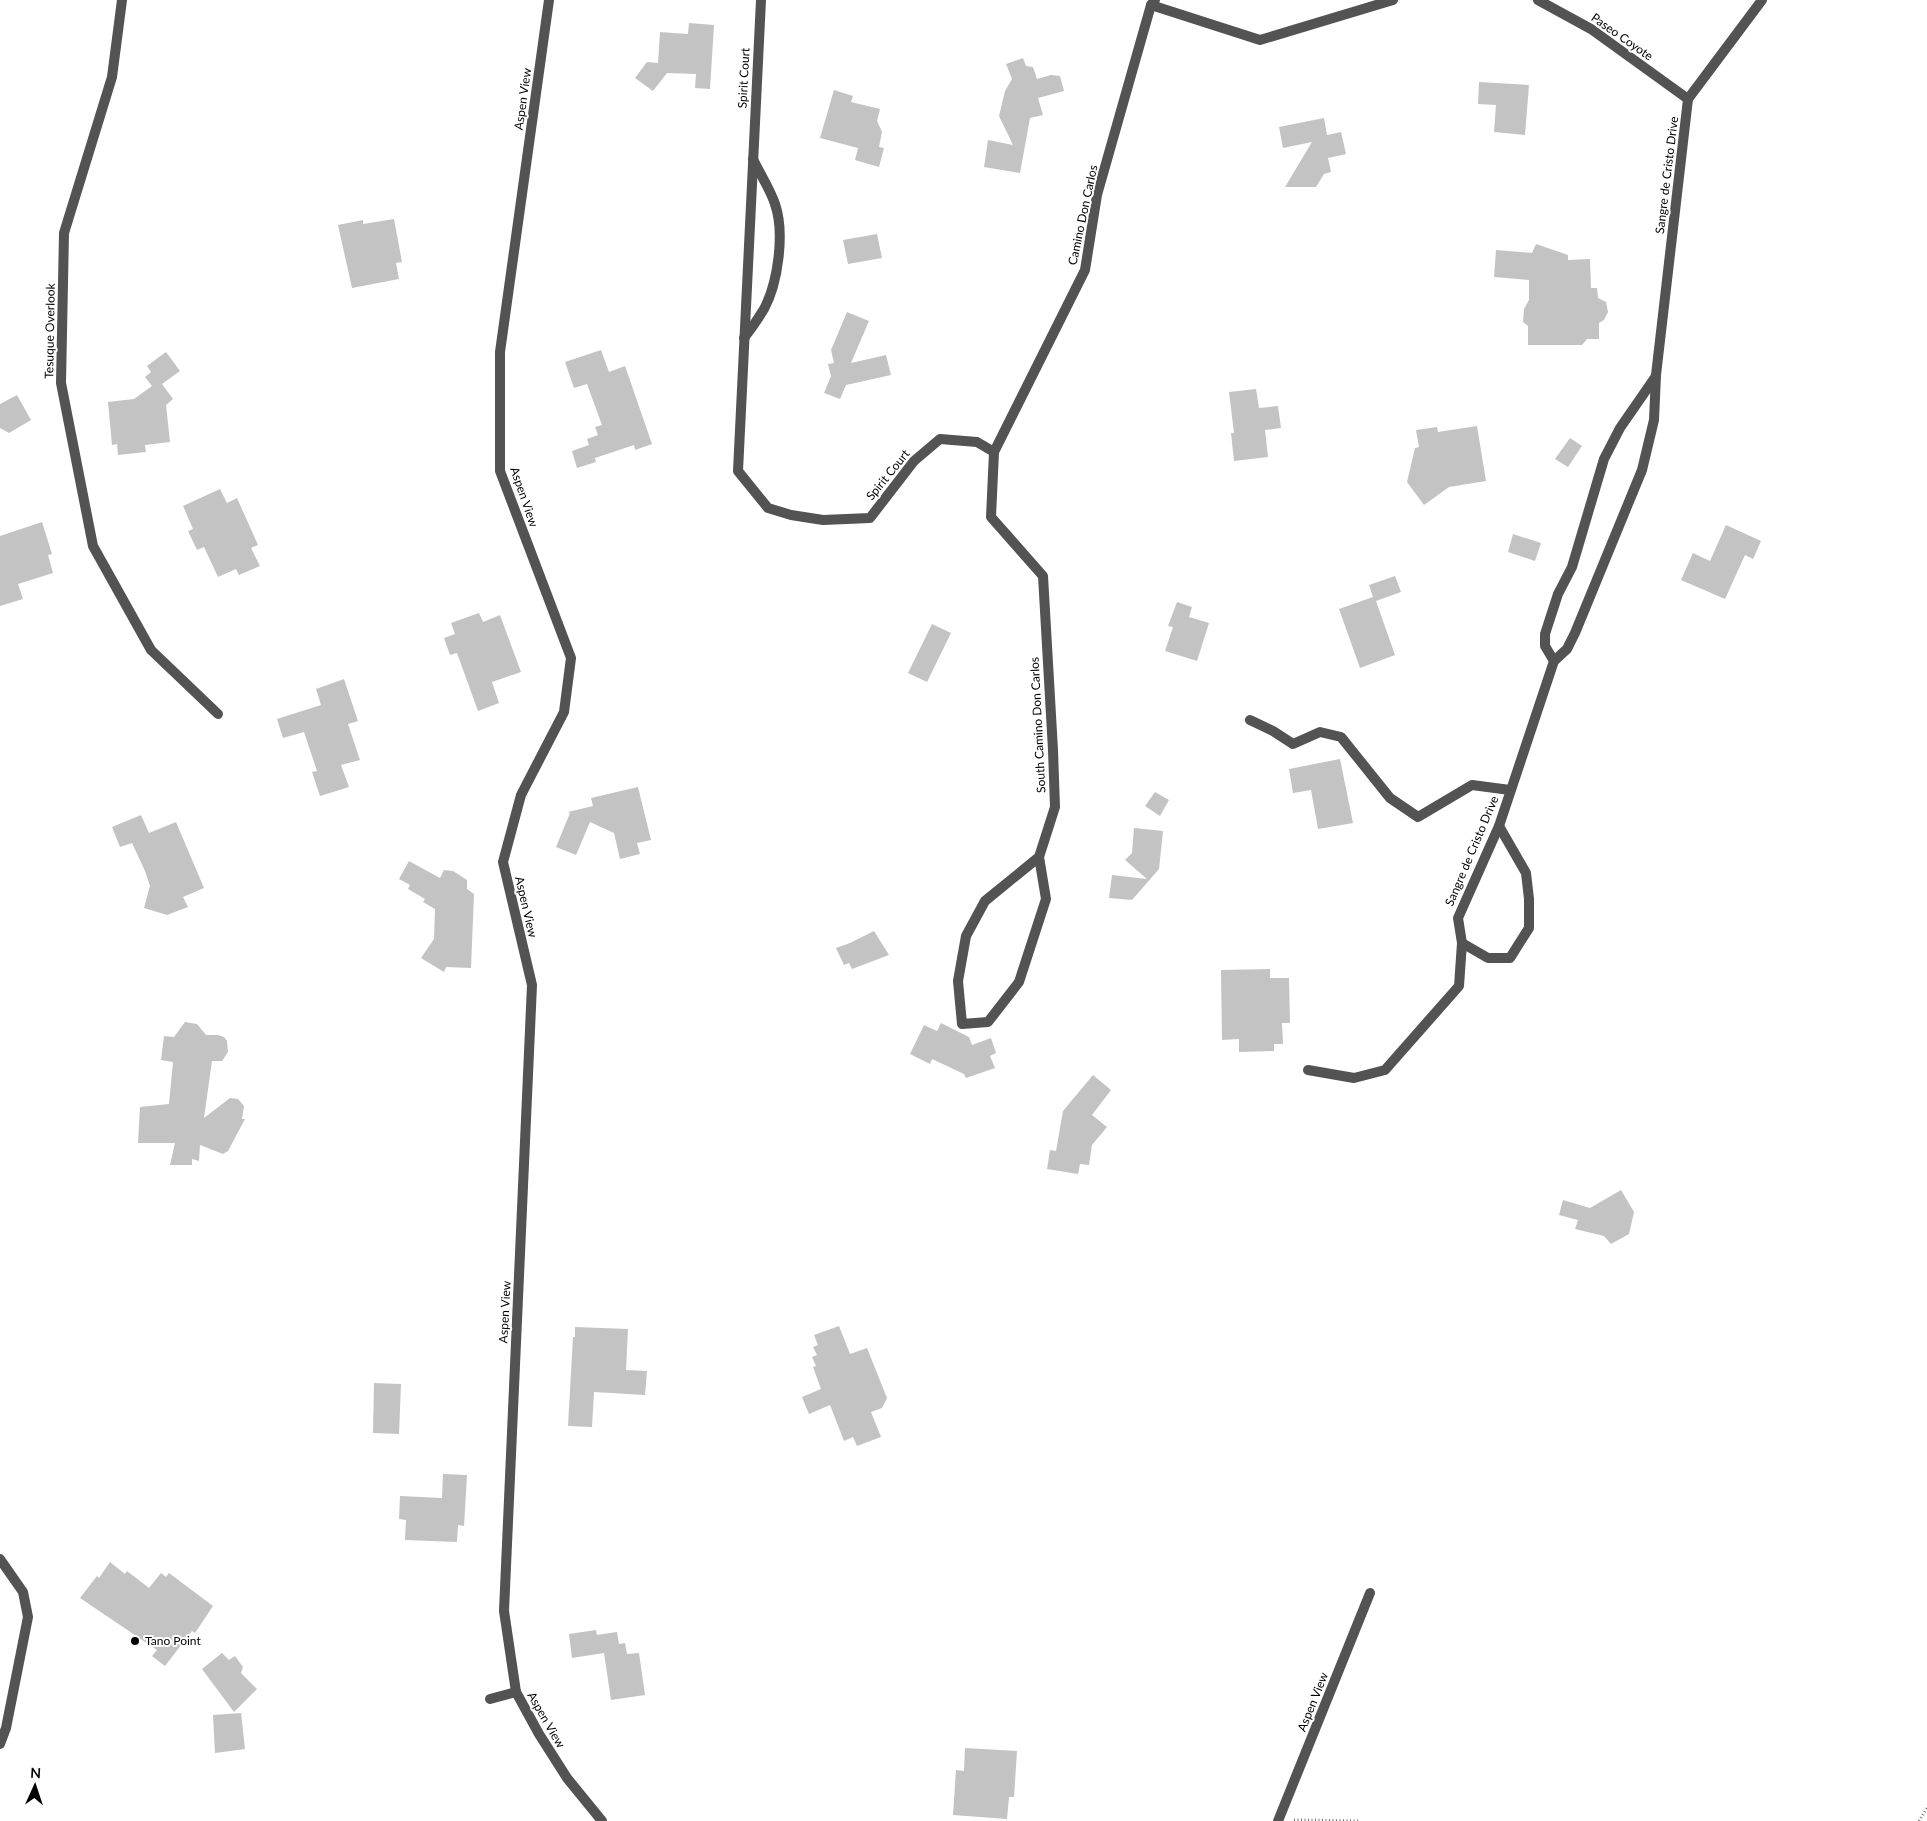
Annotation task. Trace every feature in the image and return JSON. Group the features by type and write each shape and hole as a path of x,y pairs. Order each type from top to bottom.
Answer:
{"street":[{"name":"Tesuque Overlook","path":"122,0 112,77 64,233 61,383 93,546 150,650 218,714"},
{"name":"Aspen View","path":"549,0 500,352 500,470 570,658 564,712 521,794 502,862 532,985 504,1612 516,1692 539,1734 567,1778 602,1821"},
{"name":"Spirit Court","path":"761,0 738,471 768,508 791,515 824,520 870,518 914,461 940,439 976,442 994,452"},
{"path":"1153,3 1260,40 1393,0"},
{"name":"Paseo Coyote","path":"1538,0 1592,29 1688,99"},
{"path":"1688,99 1762,0"},
{"name":"Camino Don Carlos","path":"994,452 1085,270 1097,194 1153,3"},
{"name":"Sangre de Cristo Drive","path":"1308,1070 1354,1078 1385,1070 1459,986 1462,943 1458,918 1499,826 1554,661 1567,649 1575,633 1642,470 1654,420 1656,375 1688,99"},
{"name":"Spirit Court","path":"744,338 764,308 775,277 779,250 780,226 775,204 752,158"},
{"name":"Sangre de Cristo Drive","path":"1554,661 1545,646 1545,634 1558,594 1572,567 1604,459 1620,428 1656,375"},
{"name":"South Camino Don Carlos","path":"994,452 991,518 1043,576 1055,807 1039,857 1046,899 1019,982 988,1022 962,1024 958,981 966,936 985,901 1039,857"},
{"path":"1250,720 1273,731 1293,744 1320,732 1341,737 1390,798 1418,817 1472,785 1510,790"},
{"path":"1462,943 1488,958 1510,958 1529,928 1526,873 1499,826"},
{"path":"0,1558 23,1592 28,1617 6,1728 0,1744"},
{"name":"Aspen View","path":"1279,1820 1370,1593"},
{"path":"490,1700 516,1692"}],"path":[{"path":"1919,1821 1927,1808"},
{"path":"1279,1820 1360,1821"}],"building":[{"path":"689,23 714,25 710,89 695,88 696,74 667,73 653,91 635,78 647,62 658,63 660,32 688,34"},
{"path":"1023,58 1026,66 1033,67 1037,79 1051,75 1060,76 1064,91 1038,98 1043,115 1030,118 1020,173 984,167 988,140 1013,145 999,116 1005,91 1012,79 1006,64"},
{"path":"1479,82 1529,85 1525,135 1494,132 1496,105 1478,104"},
{"path":"834,90 853,96 851,102 880,109 877,121 882,132 879,147 884,148 879,167 855,160 858,148 820,138"},
{"path":"1324,118 1327,135 1341,132 1346,154 1328,158 1331,172 1324,174 1316,187 1285,187 1312,142 1283,148 1279,127"},
{"path":"394,219 402,262 396,263 399,279 352,288 338,225 363,220 363,224"},
{"path":"877,234 882,258 848,264 843,240"},
{"path":"1536,244 1568,255 1568,260 1590,259 1591,288 1597,288 1598,298 1606,302 1608,312 1604,320 1599,323 1599,339 1587,339 1582,345 1528,345 1528,326 1523,322 1524,309 1529,300 1529,280 1494,277 1496,250 1532,253"},
{"path":"847,312 869,321 851,363 886,355 891,375 846,385 840,399 824,393 831,376 828,364 834,363 831,350"},
{"path":"601,350 609,372 625,366 652,444 635,450 634,445 595,458 596,462 577,468 572,451 589,445 587,439 598,435 595,427 602,425 587,384 574,388 565,362"},
{"path":"166,352 180,371 162,384 173,399 166,405 170,442 145,445 146,452 118,455 117,444 112,445 108,402 134,399 152,386 145,377 151,372 147,366"},
{"path":"1256,389 1259,408 1278,406 1281,428 1265,430 1268,457 1234,461 1231,433 1234,433 1229,392"},
{"path":"17,395 31,420 9,433 0,428 0,404"},
{"path":"1477,426 1486,481 1449,487 1424,505 1407,482 1415,448 1419,447 1416,430 1437,427 1438,432"},
{"path":"1570,438 1582,446 1568,467 1555,459"},
{"path":"220,489 227,503 237,498 258,545 251,548 260,566 239,575 236,569 218,577 204,547 197,550 188,531 193,529 183,506"},
{"path":"42,522 52,554 48,555 53,573 18,584 23,599 0,606 0,536"},
{"path":"1726,525 1761,541 1753,559 1745,555 1725,599 1681,580 1693,553 1710,561"},
{"path":"1513,534 1541,543 1535,561 1508,552"},
{"path":"1395,576 1401,592 1376,601 1395,655 1360,668 1339,609 1373,597 1369,585"},
{"path":"1177,602 1192,607 1189,617 1209,623 1197,661 1165,651 1173,627 1168,626"},
{"path":"479,613 483,622 500,615 521,672 492,682 499,703 478,711 457,653 450,655 444,638 455,634 451,623"},
{"path":"932,624 951,633 927,682 908,673"},
{"path":"344,679 358,721 348,724 360,760 341,765 349,787 320,796 312,772 317,771 304,732 283,738 277,719 321,705 316,689"},
{"path":"1340,759 1353,823 1318,829 1311,790 1293,793 1289,769"},
{"path":"638,787 651,840 637,843 640,854 620,859 614,833 590,822 576,855 556,847 570,813 568,812 593,806 591,798"},
{"path":"1155,792 1169,800 1160,816 1145,806"},
{"path":"141,815 149,833 176,822 204,888 183,897 188,907 167,915 144,908 150,886 145,871 132,843 120,847 112,827"},
{"path":"1134,828 1163,831 1159,869 1132,900 1109,898 1112,875 1147,879 1125,860 1132,853"},
{"path":"409,861 440,878 444,870 453,871 467,880 467,889 474,894 471,968 446,967 444,972 421,958 434,939 435,909 423,902 425,899 408,889 410,885 399,879"},
{"path":"874,931 889,955 852,969 849,963 844,965 836,948"},
{"path":"1270,969 1270,978 1289,978 1290,1023 1282,1023 1283,1044 1274,1044 1274,1051 1239,1052 1239,1039 1222,1040 1221,970"},
{"path":"185,1022 197,1024 206,1035 218,1035 224,1037 227,1041 228,1052 222,1061 212,1061 204,1118 230,1098 238,1099 244,1106 242,1119 245,1119 228,1151 223,1154 200,1145 199,1161 192,1159 192,1165 170,1165 175,1143 138,1143 140,1107 169,1104 173,1062 161,1060 164,1036 174,1037"},
{"path":"941,1023 969,1037 972,1045 991,1038 996,1053 990,1056 995,1068 966,1078 964,1074 932,1059 930,1064 910,1054 924,1025 937,1031"},
{"path":"1093,1075 1111,1090 1092,1115 1107,1127 1092,1145 1089,1165 1080,1164 1078,1174 1047,1169 1050,1150 1056,1151 1063,1111"},
{"path":"1621,1190 1634,1212 1629,1234 1611,1244 1604,1236 1575,1229 1578,1220 1559,1215 1563,1200 1590,1208"},
{"path":"839,1326 850,1354 867,1348 887,1398 882,1408 871,1412 881,1437 857,1446 853,1437 844,1441 830,1405 809,1414 802,1397 821,1389 813,1367 816,1366 812,1357 817,1355 813,1347 818,1345 814,1335"},
{"path":"575,1327 628,1329 626,1370 647,1371 645,1395 594,1392 592,1427 568,1426"},
{"path":"374,1383 401,1384 399,1434 373,1433"},
{"path":"443,1474 467,1475 464,1526 458,1525 457,1542 405,1540 406,1520 399,1519 400,1496 442,1498"},
{"path":"110,1562 125,1574 127,1571 149,1588 161,1573 166,1577 169,1573 213,1606 195,1633 192,1631 165,1666 152,1656 157,1650 80,1598 97,1576 99,1578"},
{"path":"596,1630 597,1635 617,1632 619,1644 625,1643 627,1654 639,1653 645,1695 611,1700 604,1653 572,1658 569,1634"},
{"path":"222,1653 229,1660 235,1656 243,1667 241,1673 257,1689 234,1712 202,1669"},
{"path":"241,1713 245,1749 215,1753 213,1715"},
{"path":"965,1748 1017,1751 1014,1797 1009,1797 1007,1819 953,1815 956,1770 964,1771"}],"place":[{"name":"Tano Point","path":"135,1641"}]}
